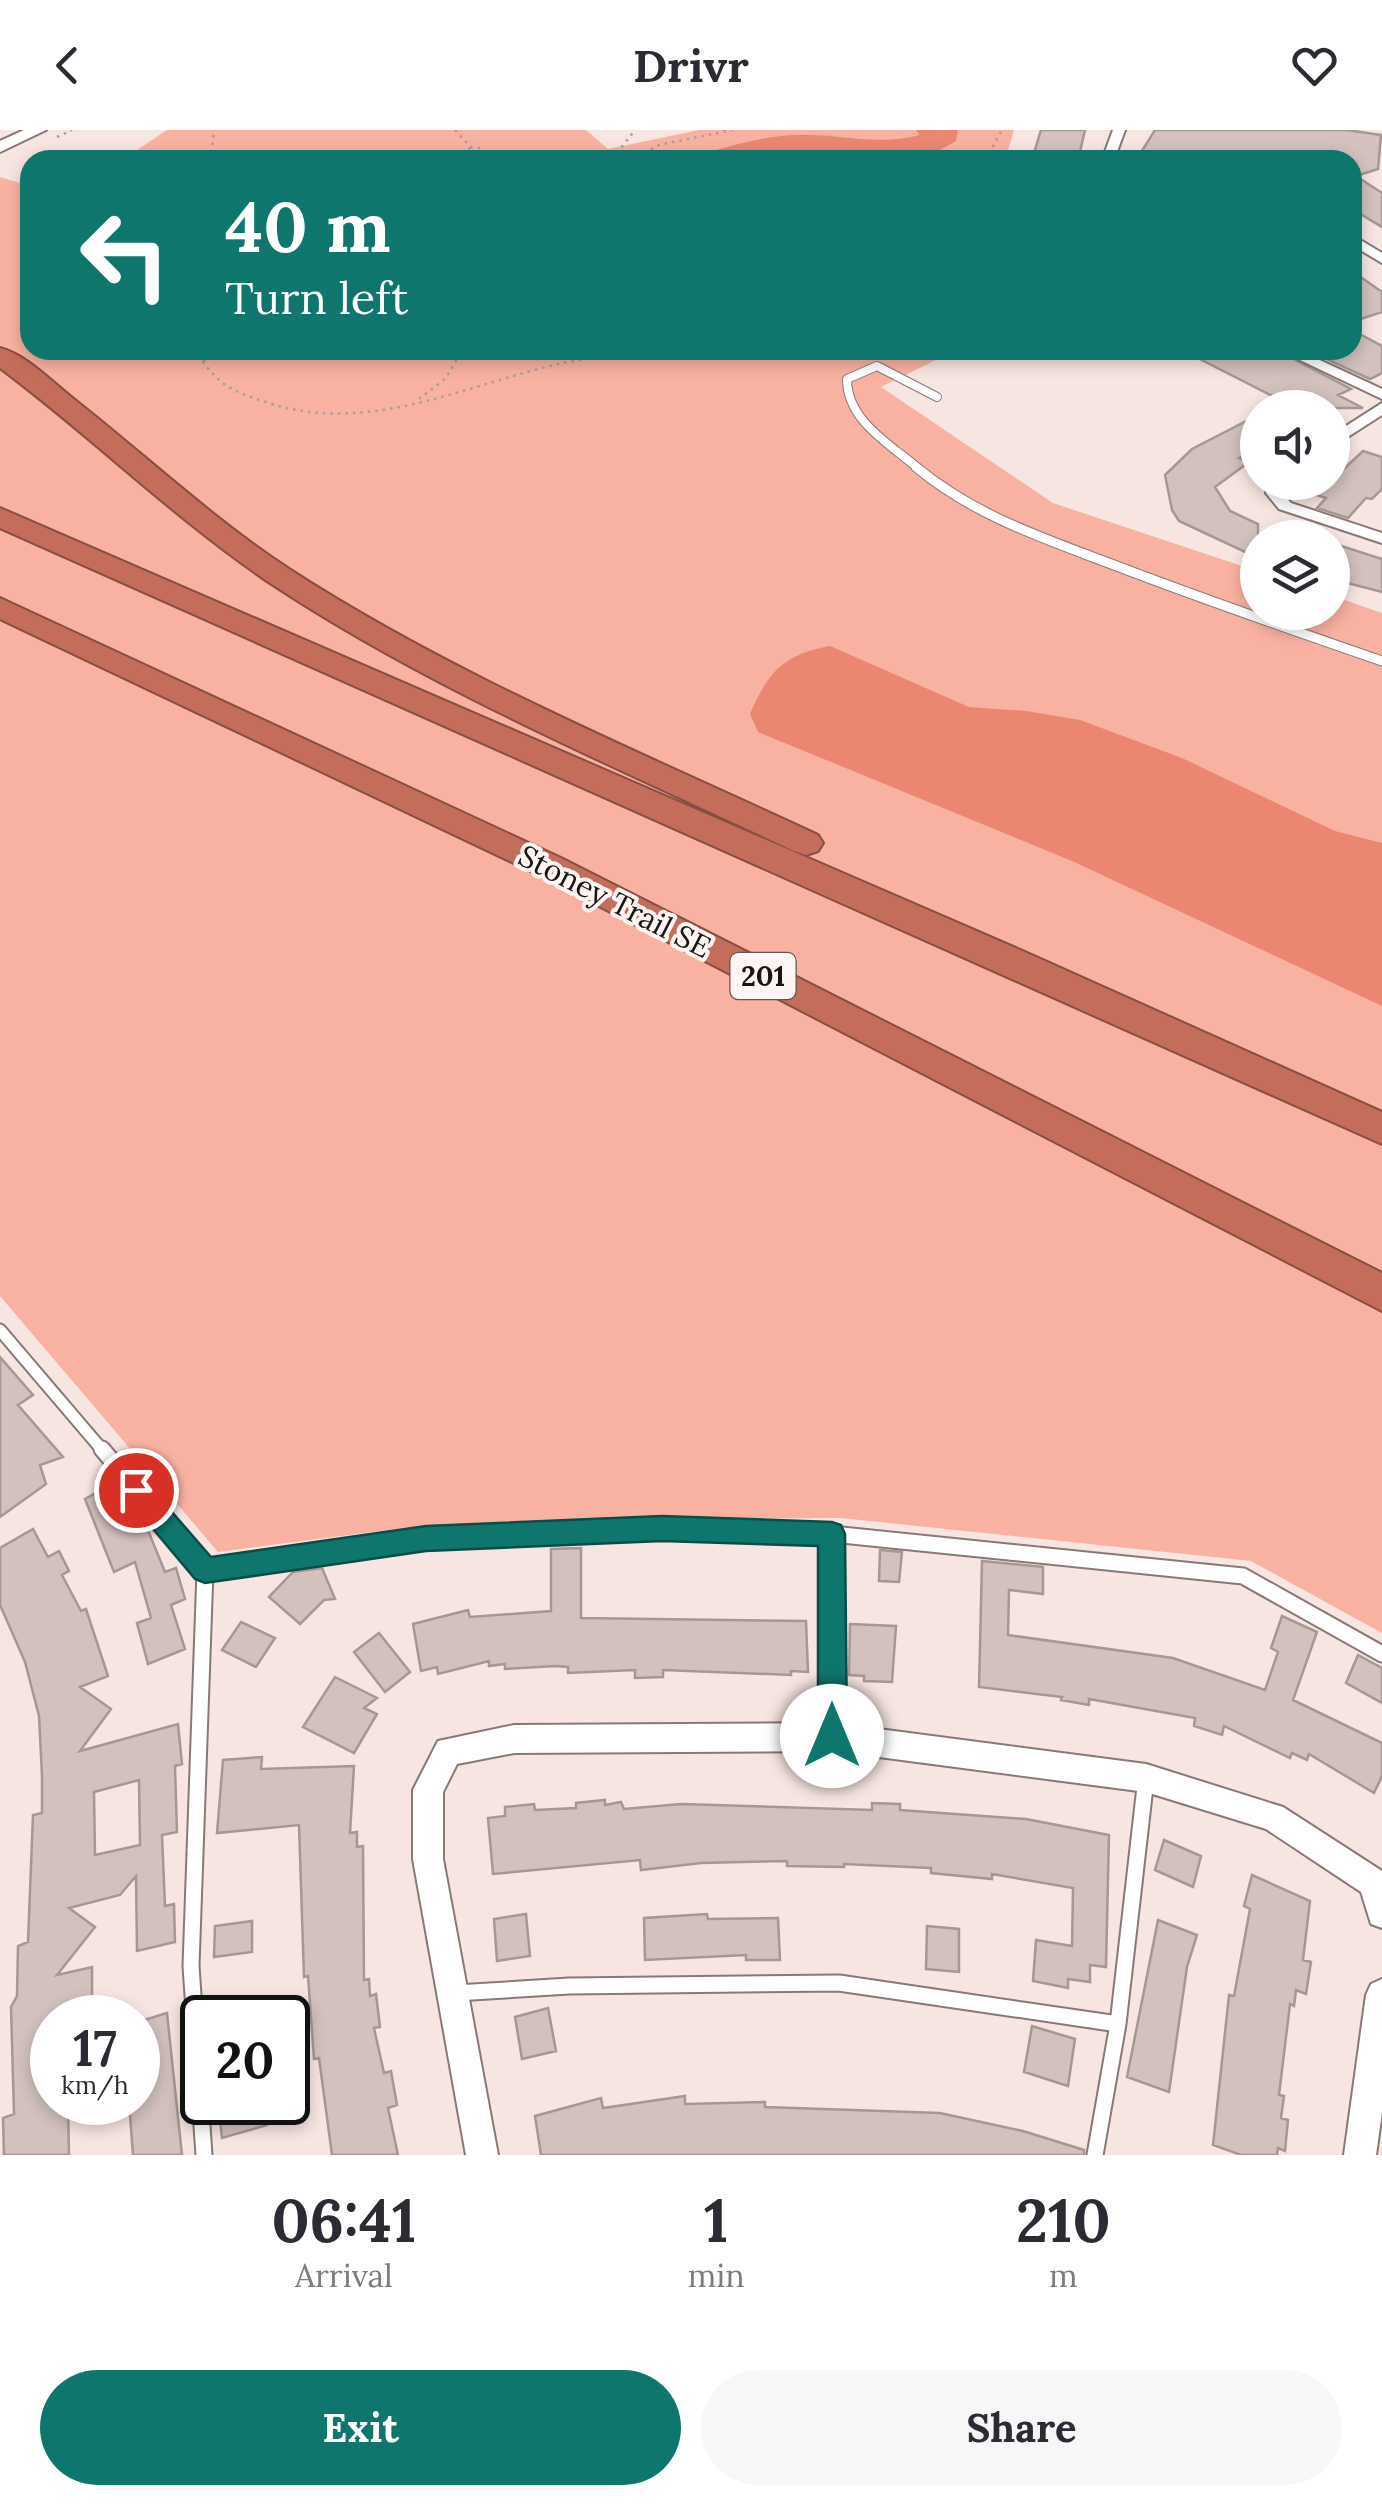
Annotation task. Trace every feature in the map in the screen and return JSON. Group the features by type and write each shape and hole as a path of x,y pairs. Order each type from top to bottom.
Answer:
{"highway":[{"path":"0,356 221,532 317,599 527,710 911,893 1012,961"},
{"path":"0,518 1012,961 1382,1130"},
{"name":"Stoney Trail SE","path":"0,607 549,866 1382,1293"}],"main road":[{"path":"0,147 38,130"}],"street":[{"path":"1307,360 1382,395"},
{"path":"1350,430 1382,408"},
{"path":"1280,500 1286,506 1382,538"},
{"path":"482,2155 428,1859 428,1790 448,1751 514,1738 832,1736 1146,1778 1273,1817 1374,1883 1382,1913"},
{"path":"1360,2155 1382,1994"}],"lane":[{"path":"936,397 877,366 846,379 847,398 863,422 950,495 990,518 1222,607 1382,661"},
{"path":"0,1330 205,1570 191,1966 204,2155"},
{"path":"205,1570 426,1539 662,1528 832,1534 1244,1576 1382,1654"},
{"path":"832,1534 832,1736"},
{"path":"1095,2155 1118,2024 1146,1778"},
{"path":"454,1993 569,1986 839,1983 1118,2024"}],"path":[{"path":"455,130 472,147 484,150"},
{"path":"621,150 635,130"},
{"path":"651,150 672,141 732,130"},
{"path":"469,150 472,147"},
{"path":"417,400 446,378 456,360"},
{"path":"202,361 234,390 298,413 373,414 417,400 468,392 552,364 591,360"}],"shaded area":[{"path":"167,130 586,130 608,149 699,130 1014,130 1008,150 137,150"},
{"path":"916,130 958,130 956,141 940,150 716,150 777,137 815,135 889,140 920,135"},
{"path":"0,177 20,183 20,360 936,360 881,387 1053,503 1240,565 1240,630 1350,630 1350,602 1382,613 1382,1633 1251,1561 841,1518 540,1520 403,1528 218,1552 0,1296"},
{"path":"830,646 969,707 1080,720 1182,758 1335,831 1382,843 1382,1006 1072,861 758,732 750,714 771,676 789,660"}],"building":[{"path":"1041,130 1085,130 1080,150 1035,150"},
{"path":"1155,130 1347,130 1381,135 1378,169 1362,174 1362,150 1142,150"},
{"path":"1362,180 1382,193 1382,227 1362,215"},
{"path":"1362,278 1382,292 1382,312 1362,319"},
{"path":"1362,335 1382,346 1382,373 1370,379 1329,360 1362,360"},
{"path":"1202,360 1295,360 1351,389 1261,390"},
{"path":"1240,424 1240,469 1215,487 1230,511 1249,520 1240,520 1240,550 1179,521 1172,510 1165,475 1192,449"},
{"path":"1363,451 1382,457 1382,489 1372,499 1366,498 1348,518 1317,508 1324,500 1350,500 1350,463"},
{"path":"1350,549 1382,559 1382,592 1350,584"},
{"path":"0,1357 33,1395 18,1405 63,1457 40,1465 46,1484 0,1517"},
{"path":"108,1486 147,1528 165,1572 176,1568 185,1599 171,1605 185,1649 148,1664 137,1623 151,1618 135,1562 114,1572 85,1499"},
{"path":"33,1529 48,1557 59,1551 69,1571 62,1575 81,1611 86,1609 108,1676 80,1687 111,1709 80,1751 178,1724 182,1764 175,1766 177,1832 162,1835 165,1906 174,1904 175,1942 137,1951 136,1876 120,1895 69,1908 95,1927 57,1975 92,1967 92,1995 30,1995 30,2125 68,2125 69,2155 4,2155 3,2118 14,2114 11,2007 17,1996 18,1946 28,1942 33,1815 42,1813 42,1776 39,1716 25,1662 0,1605 0,1548","holes":["139,1780 140,1845 95,1855 94,1792"]},
{"path":"581,1548 581,1618 806,1621 808,1672 791,1671 791,1675 663,1670 663,1677 635,1678 635,1670 568,1673 568,1667 505,1669 505,1664 489,1666 489,1661 438,1674 437,1667 421,1671 413,1624 468,1610 470,1617 551,1611 551,1549"},
{"path":"880,1550 902,1552 899,1582 879,1581"},
{"path":"982,1561 1043,1567 1043,1594 1009,1590 1008,1635 1173,1658 1265,1690 1278,1652 1271,1648 1282,1616 1317,1632 1293,1700 1382,1743 1382,1776 1374,1793 1309,1754 1307,1760 1292,1753 1290,1758 1224,1726 1222,1735 1194,1726 1195,1718 1089,1699 1089,1705 1061,1700 1062,1697 979,1687"},
{"path":"322,1568 335,1599 324,1600 300,1624 269,1597 293,1572"},
{"path":"241,1622 275,1638 256,1667 222,1650"},
{"path":"850,1624 896,1626 892,1682 864,1681 864,1676 849,1675"},
{"path":"379,1633 410,1672 385,1692 354,1652"},
{"path":"1358,1655 1382,1668 1382,1703 1346,1683"},
{"path":"335,1677 377,1698 364,1708 377,1714 354,1753 303,1727"},
{"path":"262,1757 261,1769 354,1766 350,1833 357,1832 357,1847 363,1846 364,1980 369,1979 370,1996 376,1994 380,2027 374,2028 384,2073 391,2071 397,2105 388,2108 398,2155 332,2155 319,2058 314,2059 308,1976 304,1977 299,1825 217,1833 223,1760"},
{"path":"605,1800 605,1805 621,1802 624,1809 681,1804 872,1810 872,1803 900,1804 900,1810 1026,1819 1109,1835 1106,1967 1090,1965 1090,1982 1068,1979 1068,1988 1033,1981 1036,1940 1072,1946 1073,1888 992,1874 992,1879 931,1873 931,1868 787,1866 787,1861 701,1863 641,1870 640,1860 493,1874 488,1818 505,1816 505,1807 534,1804 535,1810 576,1808 576,1803"},
{"path":"1164,1840 1201,1856 1193,1887 1155,1870"},
{"path":"1252,1875 1310,1901 1303,1960 1311,1962 1306,1994 1296,1990 1294,2006 1290,2004 1279,2095 1284,2096 1281,2118 1288,2120 1285,2151 1278,2148 1277,2155 1241,2155 1213,2145 1229,1995 1234,1996 1250,1909 1244,1906"},
{"path":"526,1914 530,1956 497,1961 494,1919"},
{"path":"707,1914 708,1919 778,1918 780,1960 746,1960 746,1955 645,1960 644,1918"},
{"path":"1158,1920 1197,1935 1187,1967 1169,2092 1127,2077"},
{"path":"252,1921 252,1952 214,1957 215,1926"},
{"path":"927,1926 959,1929 959,1972 926,1969"},
{"path":"548,2008 556,2051 522,2059 515,2017"},
{"path":"167,2013 182,2155 133,2155 131,2125 160,2125 160,2015"},
{"path":"1032,2026 1075,2039 1068,2086 1024,2072"},
{"path":"685,2096 685,2104 765,2102 765,2107 940,2113 1023,2131 1084,2150 1084,2155 541,2155 535,2116 601,2098 603,2108"},
{"path":"221,2125 267,2125 222,2138"}],"route":[{"path":"136,1490 205,1570 426,1539 662,1528 832,1534 832,1736"}]}
